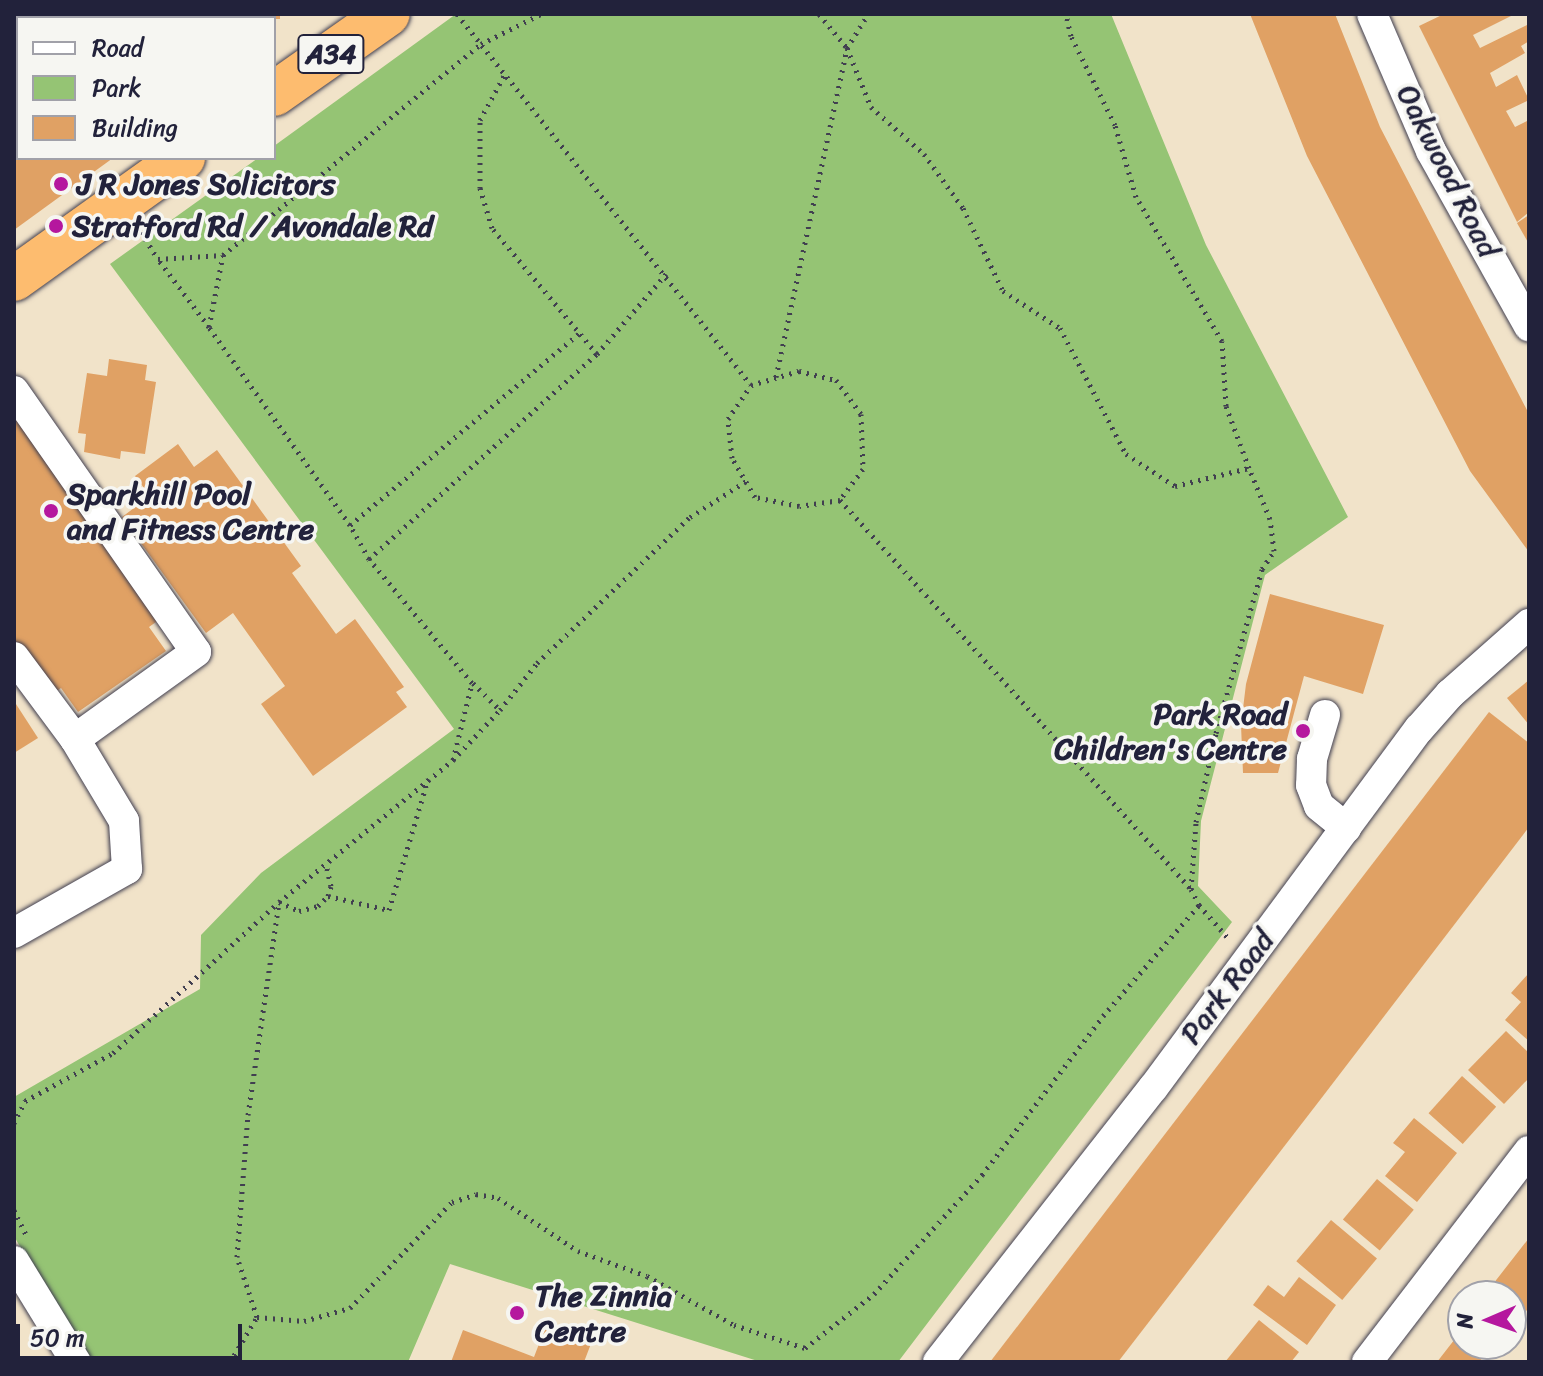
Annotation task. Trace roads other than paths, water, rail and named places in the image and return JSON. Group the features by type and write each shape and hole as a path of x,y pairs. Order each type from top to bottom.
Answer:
{"highway":[{"name":"A34","path":"276,93 388,14"},
{"path":"14,279 180,160"}],"street":[{"name":"Oakwood Road","path":"1372,14 1431,151 1529,326"},
{"path":"14,391 196,652 75,739"},
{"name":"Park Road","path":"938,1362 1153,1088 1419,729 1450,694 1529,624"},
{"path":"14,657 75,739 124,821 127,869 14,933"},
{"path":"1325,715 1312,759 1311,785 1319,806 1346,828"},
{"path":"1367,1362 1529,1151"},
{"path":"14,1261 76,1362"}],"place":[{"name":"J R Jones Solicitors","path":"61,184"},
{"name":"Stratford Rd / Avondale Rd","path":"56,226"},
{"name":"Sparkhill Pool and Fitness Centre","path":"51,511"},
{"name":"Park Road Children's Centre","path":"1303,731"},
{"name":"The Zinnia Centre","path":"517,1313"}]}
